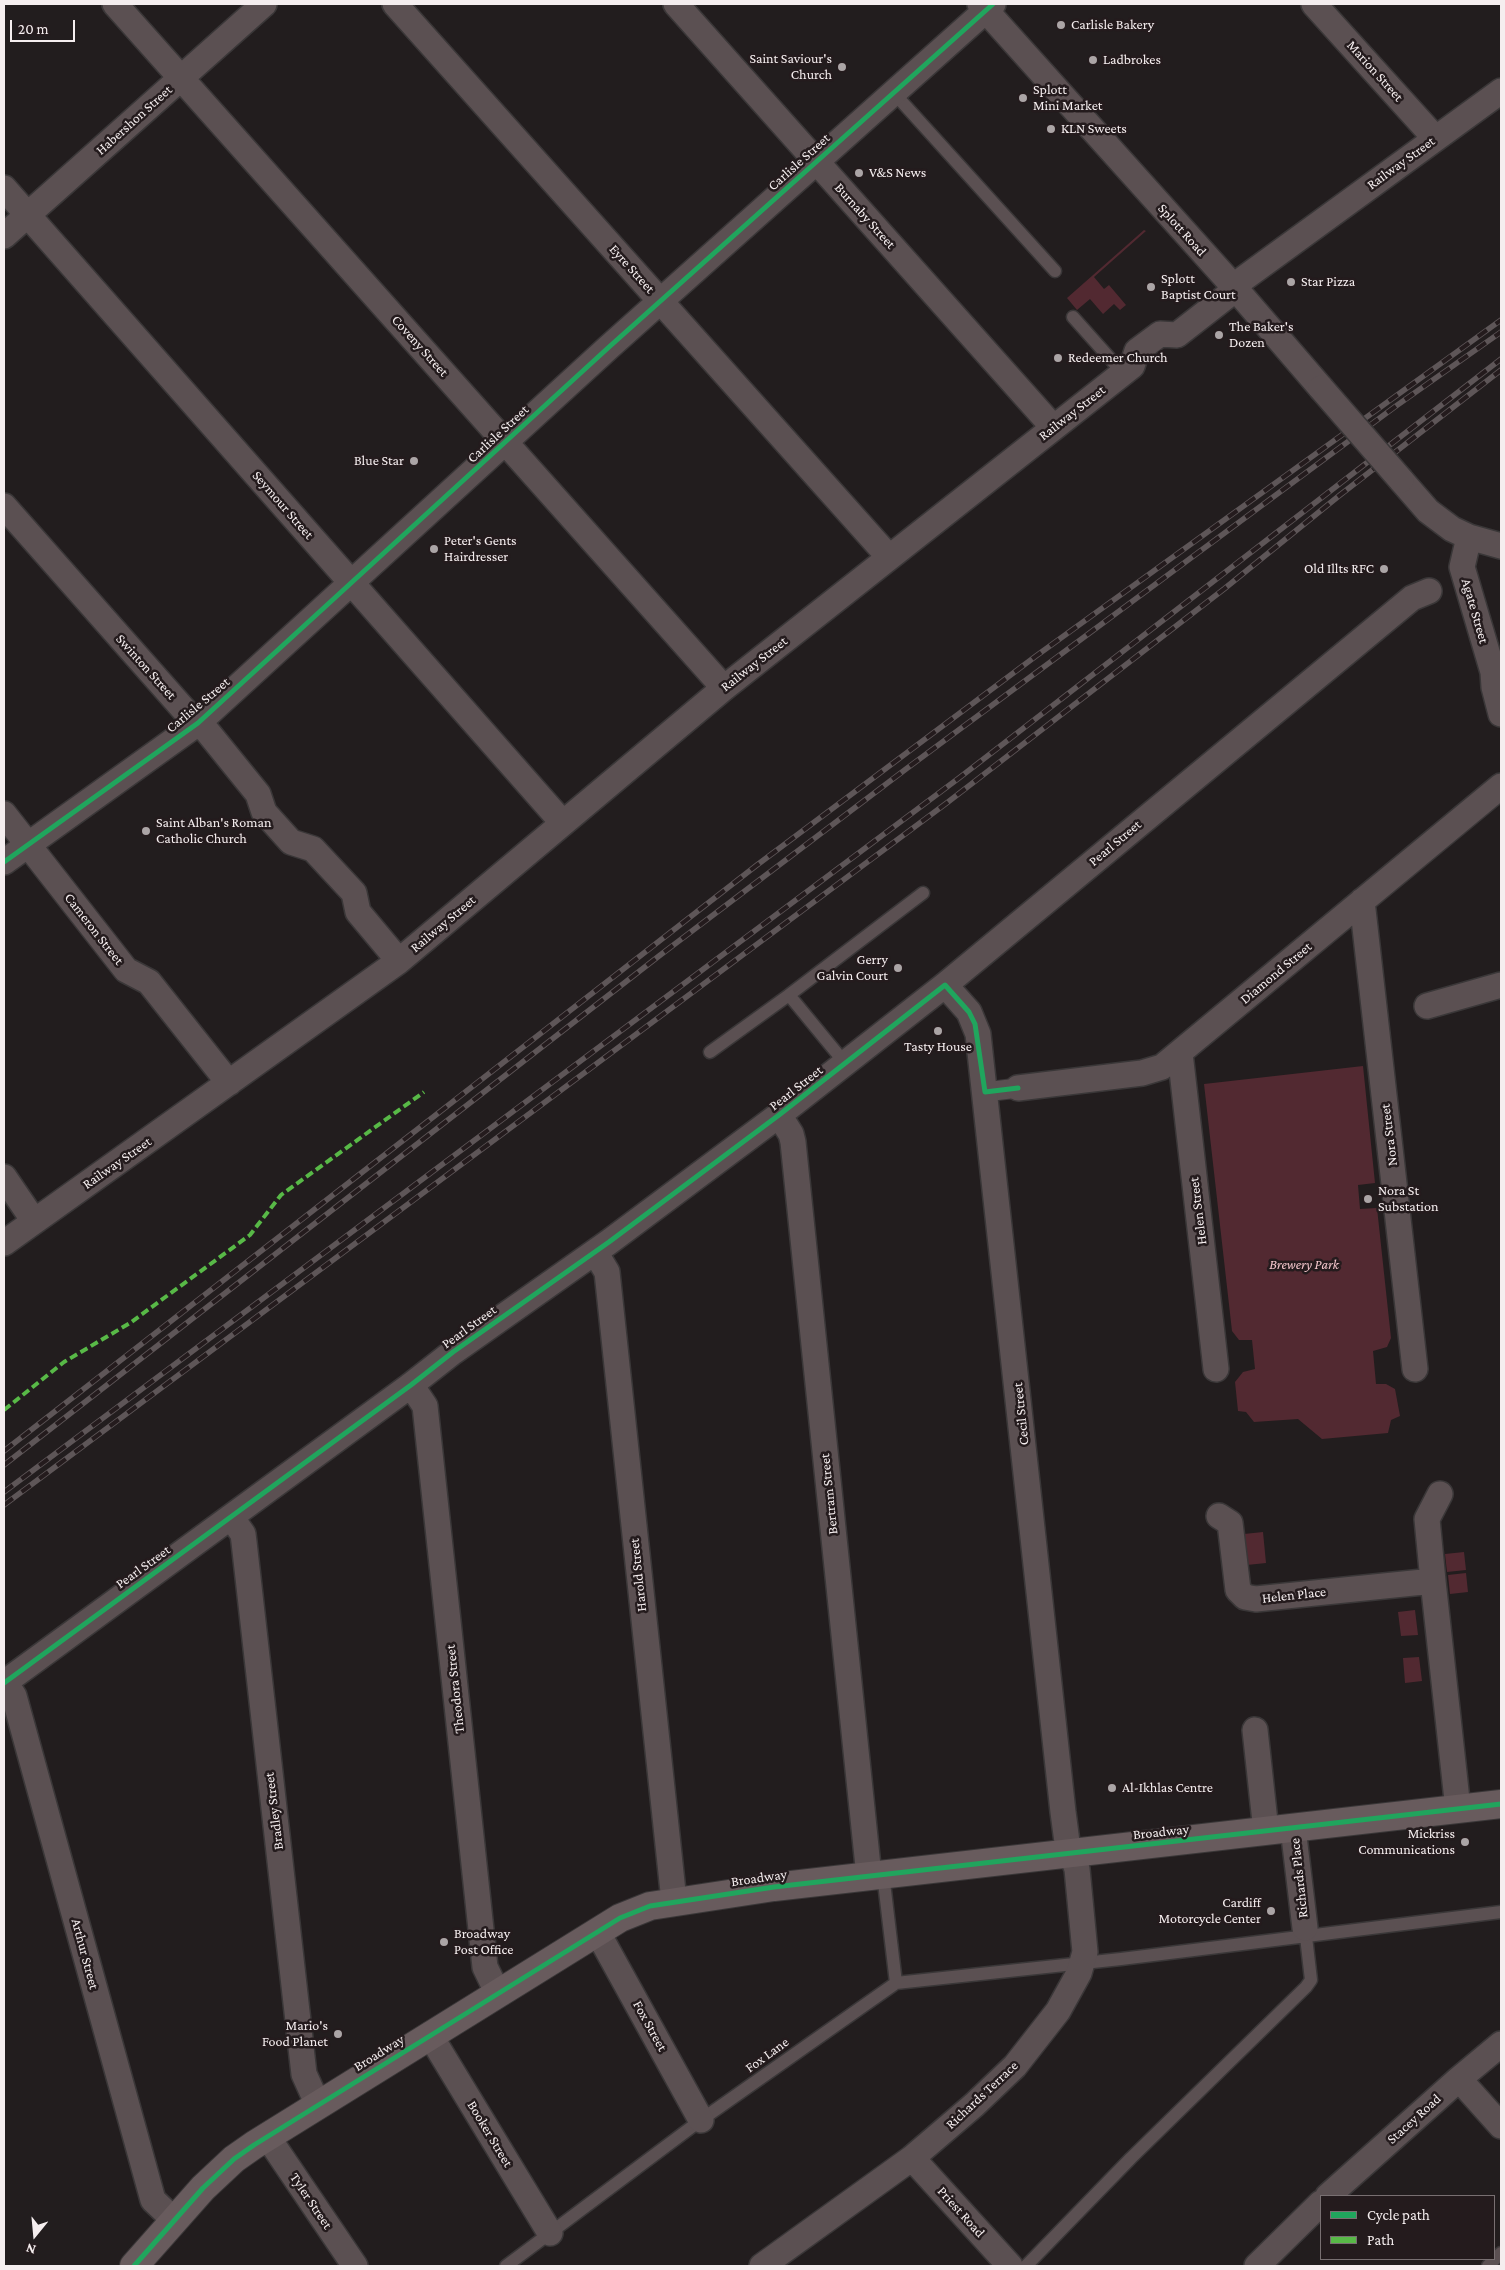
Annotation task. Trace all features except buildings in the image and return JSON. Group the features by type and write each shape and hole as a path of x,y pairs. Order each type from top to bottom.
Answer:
{"main road":[{"name":"Broadway","path":"134,2266 217,2174 267,2136 632,1912 674,1901 876,1875 1501,1804"}],"street":[{"name":"Coveny Street","path":"115,4 724,688"},
{"name":"Habershon Street","path":"4,236 264,4"},
{"name":"Eyre Street","path":"395,4 889,557"},
{"name":"Burnaby Street","path":"676,4 1053,427"},
{"name":"Marion Street","path":"1314,4 1435,138"},
{"name":"Carlisle Street","path":"4,862 198,723 986,6"},
{"name":"Splott Road","path":"986,6 1235,288 1400,480 1440,521 1469,538 1501,546"},
{"name":"Railway Street","path":"4,1243 399,961 562,822 724,688 1132,366 1137,351 1160,334 1177,335 1251,273 1501,91"},
{"name":"Seymour Street","path":"4,188 562,822"},
{"name":"Swinton Street","path":"4,506 198,723 258,794 264,812 291,842 313,849 354,893 358,912 399,961"},
{"name":"Agate Street","path":"1469,538 1462,567 1493,672 1494,688 1501,714"},
{"name":"Pearl Street","path":"4,1682 411,1385 461,1346 595,1252 779,1115 945,985 1412,598 1429,591"},
{"name":"Diamond Street","path":"1018,1088 1153,1071 1180,1053 1501,786"},
{"name":"Cameron Street","path":"4,814 126,970 149,982 229,1083"},
{"name":"Nora Street","path":"1362,901 1415,1369"},
{"name":"Cecil Street","path":"945,985 970,1012 975,1024 985,1092 1063,1812 1067,1842 1072,1853"},
{"path":"1427,1006 1501,985"},
{"name":"Helen Street","path":"1180,1053 1216,1369"},
{"path":"985,1092 1018,1088"},
{"name":"Bertram Street","path":"779,1115 791,1134 793,1142 876,1875"},
{"path":"4,1178 34,1221"},
{"name":"Harold Street","path":"595,1252 607,1272 674,1901"},
{"name":"Theodora Street","path":"411,1385 425,1406 485,1967 498,1994"},
{"path":"1440,1494 1427,1518 1458,1809"},
{"name":"Helen Place","path":"1219,1516 1230,1523 1238,1590 1245,1598 1256,1599 1433,1581"},
{"name":"Bradley Street","path":"231,1517 243,1534 304,2074 318,2105"},
{"name":"Arthur Street","path":"4,1682 14,1696 153,2200 174,2220"},
{"path":"1255,1730 1266,1831"},
{"name":"Richards Place","path":"1293,1828 1305,1932"},
{"name":"Richards Terrace","path":"762,2266 912,2158 974,2106 1015,2066 1058,2011 1079,1973 1083,1962 1085,1942 1077,1868 1072,1853"},
{"name":"Fox Street","path":"598,1933 701,2120"},
{"name":"Booker Street","path":"430,2035 550,2233"},
{"name":"Stacey Road","path":"1329,2195 1501,2044"},
{"path":"1459,2079 1501,2126"},
{"name":"Tyler Street","path":"267,2136 355,2266"},
{"name":"Priest Road","path":"912,2158 1010,2266"},
{"path":"1257,2266 1320,2204"}],"lane":[{"path":"893,92 1055,270"},
{"path":"1073,317 1123,373"},
{"path":"710,1052 789,995 923,893"},
{"path":"789,995 845,1063"},
{"path":"876,1875 896,1983"},
{"name":"Fox Lane","path":"506,2266 701,2120 896,1983 1083,1962 1305,1932 1501,1912"},
{"path":"1026,2266 1306,1987 1311,1980 1305,1932"}],"green space":[{"path":"1144,230 1146,231 1094,277 1104,289 1109,285 1126,305 1120,310 1114,304 1103,314 1090,299 1077,310 1067,298"},
{"name":"Brewery Park","path":"1363,1066 1375,1183 1358,1185 1360,1209 1377,1208 1391,1338 1387,1347 1373,1351 1376,1384 1386,1384 1395,1389 1400,1416 1391,1420 1388,1433 1322,1439 1298,1419 1254,1422 1246,1412 1238,1411 1235,1382 1243,1372 1255,1369 1252,1340 1239,1340 1232,1331 1204,1084"},
{"path":"1263,1532 1266,1563 1247,1565 1244,1534"},
{"path":"1464,1552 1466,1570 1447,1572 1445,1554"},
{"path":"1466,1573 1468,1592 1450,1594 1448,1575"},
{"path":"1415,1610 1418,1635 1401,1636 1398,1612"},
{"path":"1419,1657 1422,1681 1405,1683 1403,1658"}],"railway":[{"path":"4,1451 757,865 1036,656 1501,320"},
{"path":"4,1465 659,956 906,769 1396,406 1501,332"},
{"path":"4,1492 959,778 1501,359"},
{"path":"4,1505 948,802 1224,589 1340,495 1501,370"}],"marked path":[{"path":"4,1410 64,1362 130,1323 250,1235 281,1195 424,1092"}],"cycle path":[{"path":"4,862 198,723 609,347 993,4"},
{"path":"4,1683 411,1385 453,1352 609,1242 779,1115 945,985 969,1012 975,1024 985,1092 1018,1088"},
{"path":"134,2266 203,2188 234,2159 254,2145 620,1918 650,1906 774,1887 1501,1804"}],"place":[{"name":"Carlisle Bakery","path":"1061,25"},
{"name":"Ladbrokes","path":"1093,60"},
{"name":"Saint Saviour's Church","path":"842,67"},
{"name":"Splott Mini Market","path":"1023,98"},
{"name":"KLN Sweets","path":"1051,129"},
{"name":"V&S News","path":"859,173"},
{"name":"Star Pizza","path":"1291,282"},
{"name":"Splott Baptist Court","path":"1151,287"},
{"name":"The Baker's Dozen","path":"1219,335"},
{"name":"Redeemer Church","path":"1058,358"},
{"name":"Blue Star","path":"414,461"},
{"name":"Peter's Gents Hairdresser","path":"434,549"},
{"name":"Old Illts RFC","path":"1384,569"},
{"name":"Saint Alban's Roman Catholic Church","path":"146,831"},
{"name":"Gerry Galvin Court","path":"898,968"},
{"name":"Tasty House","path":"938,1031"},
{"name":"Nora St Substation","path":"1368,1199"},
{"name":"Al-Ikhlas Centre","path":"1112,1788"},
{"name":"Mickriss Communications","path":"1465,1842"},
{"name":"Cardiff Motorcycle Center","path":"1271,1911"},
{"name":"Broadway Post Office","path":"444,1942"},
{"name":"Mario's Food Planet","path":"338,2034"}]}
